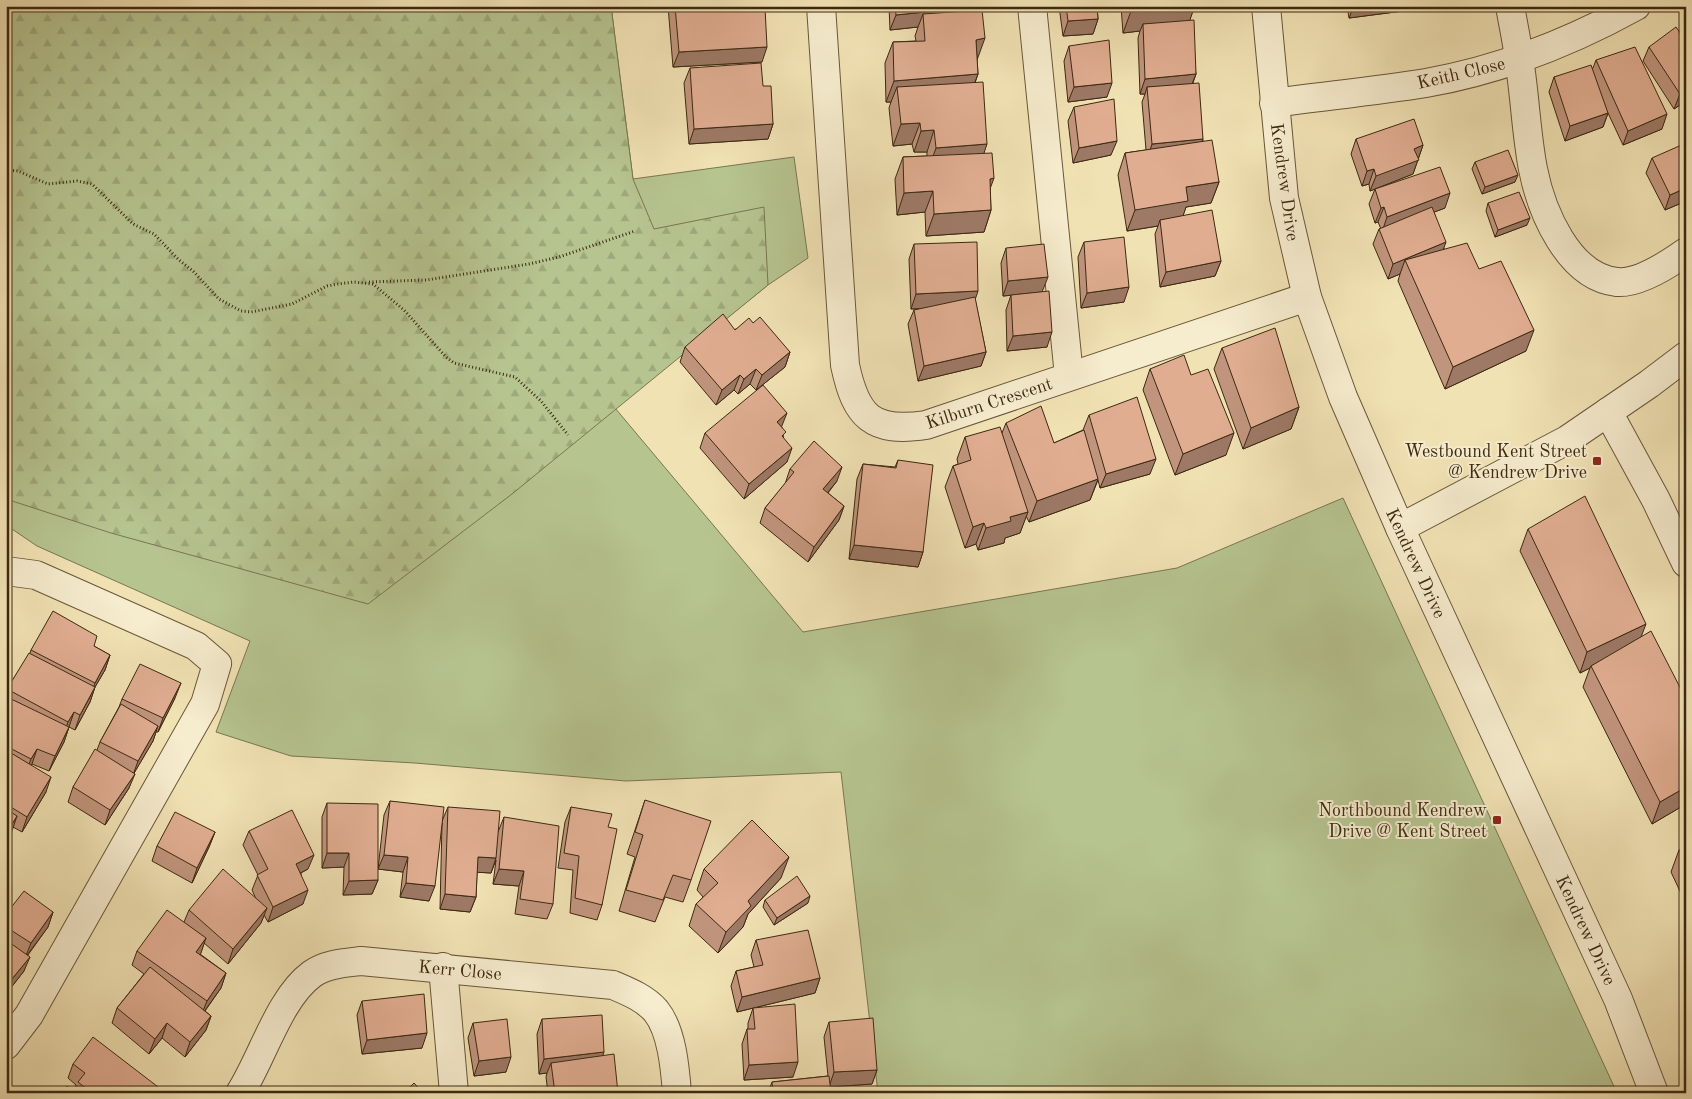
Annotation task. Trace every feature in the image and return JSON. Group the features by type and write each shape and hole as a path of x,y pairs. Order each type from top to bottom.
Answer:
{"street":[{"name":"Kilburn Crescent","path":"821,6 844,365 850,391 857,406 871,420 886,426 905,428 926,425 1307,297"},
{"path":"1032,6 1069,376"},
{"name":"Kendrew Drive","path":"1266,6 1284,198 1307,297 1343,397 1400,528 1618,999 1654,1093"},
{"path":"1510,6 1519,58 1533,168 1539,194 1548,219 1563,244 1577,261 1595,275 1617,282 1644,277 1686,252"},
{"name":"Keith Close","path":"1274,103 1427,82 1519,58 1596,28 1636,6"},
{"path":"1400,528 1550,449 1608,412 1686,356"},
{"path":"1608,412 1656,500 1686,563"},
{"path":"6,571 36,575 196,646 217,664 205,704 29,1015 6,1045"},
{"name":"Kerr Close","path":"240,1093 282,1012 298,989 312,974 332,965 361,961 443,967 613,985 637,996 656,1011 668,1036 678,1093"},
{"path":"443,967 454,1093"}],"path":[{"path":"6,170 18,171 48,184 77,181 92,184 133,224 154,234 171,253 201,278 219,299 242,311 251,312 292,304 327,286 366,282 426,280 529,264 559,257 635,230"},
{"path":"366,282 383,291 404,310 446,357 454,363 515,377 524,384 568,435"}],"green space":[{"path":"6,6 611,6 633,179 794,157 808,258 768,285 615,408 803,632 1177,568 1343,498 1617,1093 878,1093 841,772 626,781 415,763 291,756 216,732 250,641 37,546 6,525"},
{"path":"6,6 611,6 633,179 654,229 764,207 768,285 512,494 368,604 111,533 6,499"}],"building":[{"path":"675,6 740,6 740,11 765,8 767,47 679,52"},
{"path":"895,6 954,6 954,9 896,15"},
{"path":"1066,6 1097,6 1098,19 1068,21"},
{"path":"1131,6 1176,6 1131,11"},
{"path":"982,10 985,38 976,40 978,74 894,81 893,42 925,41 923,14"},
{"path":"1194,20 1196,74 1145,79 1143,24"},
{"path":"1676,27 1686,41 1686,90 1680,94 1649,47"},
{"path":"1109,40 1112,83 1074,87 1069,46"},
{"path":"1635,47 1667,114 1628,131 1596,60"},
{"path":"761,63 763,86 771,86 773,124 694,129 690,68"},
{"path":"1591,65 1608,113 1570,126 1554,77"},
{"path":"983,82 987,144 936,148 934,130 921,131 920,123 901,124 897,87"},
{"path":"1199,83 1203,139 1152,144 1147,87"},
{"path":"1114,99 1117,141 1079,148 1074,107"},
{"path":"1414,119 1423,145 1414,149 1419,160 1376,176 1374,169 1367,171 1356,139"},
{"path":"1212,140 1219,182 1186,187 1188,201 1135,210 1125,153"},
{"path":"1686,143 1686,188 1670,195 1652,158"},
{"path":"1508,150 1518,175 1485,187 1475,162"},
{"path":"992,153 994,178 990,179 991,210 934,214 933,191 904,193 903,157"},
{"path":"1440,167 1450,193 1387,217 1384,207 1381,208 1375,189"},
{"path":"1519,192 1530,218 1498,230 1488,203"},
{"path":"1432,207 1446,242 1393,264 1379,229"},
{"path":"1212,210 1221,261 1166,272 1160,220"},
{"path":"1124,237 1129,287 1087,293 1084,242"},
{"path":"977,242 978,291 916,294 914,244"},
{"path":"1467,243 1479,269 1501,261 1534,330 1453,367 1405,260"},
{"path":"1044,244 1048,277 1008,281 1006,248"},
{"path":"1049,291 1052,332 1013,336 1011,295"},
{"path":"975,297 986,352 924,366 914,310"},
{"path":"723,314 735,330 749,318 753,323 760,317 790,352 762,375 756,369 744,379 740,375 722,390 685,347"},
{"path":"1275,328 1299,407 1251,428 1222,348"},
{"path":"1184,355 1191,375 1208,369 1234,433 1183,454 1150,369"},
{"path":"763,385 787,413 777,422 786,432 782,436 792,448 749,484 705,433"},
{"path":"1137,397 1156,459 1106,474 1089,415"},
{"path":"1041,406 1054,443 1084,430 1098,479 1037,501 1006,423"},
{"path":"1000,427 1028,512 1010,517 1011,521 986,528 984,523 973,527 953,466 971,460 965,437"},
{"path":"814,441 842,467 823,489 844,506 814,547 765,508 794,472 790,469"},
{"path":"898,460 933,465 923,552 854,545 863,464 896,468"},
{"path":"1585,496 1646,624 1587,652 1528,529"},
{"path":"53,611 97,636 94,646 110,655 95,683 31,650"},
{"path":"1651,631 1686,699 1686,787 1660,802 1591,666"},
{"path":"29,653 95,687 80,715 74,712 68,722 7,689"},
{"path":"140,664 181,683 163,718 122,699"},
{"path":"7,697 69,727 55,756 37,749 31,759 6,746"},
{"path":"121,704 158,726 138,761 100,742"},
{"path":"95,749 135,774 110,810 73,787"},
{"path":"6,750 51,777 27,817 6,804"},
{"path":"645,800 711,821 691,880 673,875 663,900 626,890 643,835 635,832"},
{"path":"390,801 444,807 435,886 406,883 408,857 384,855"},
{"path":"327,803 378,804 378,880 349,881 349,853 327,853"},
{"path":"448,807 500,811 496,858 478,857 476,897 445,894"},
{"path":"571,807 612,814 608,827 617,829 602,905 575,898 579,856 564,853"},
{"path":"6,809 17,816 6,834"},
{"path":"292,810 314,855 296,864 308,890 273,907 257,875 268,869 249,831"},
{"path":"175,812 215,832 197,868 157,846"},
{"path":"504,817 559,826 553,904 520,899 524,871 499,869"},
{"path":"752,820 789,857 748,901 751,906 726,932 696,904 718,883 704,869"},
{"path":"1686,847 1686,865 1679,850"},
{"path":"223,869 267,908 233,949 189,910"},
{"path":"797,876 810,896 777,918 765,900"},
{"path":"24,891 53,912 31,943 6,927 6,914"},
{"path":"167,910 206,938 196,952 226,973 207,1001 137,951"},
{"path":"808,930 820,978 742,997 736,971 763,965 756,940"},
{"path":"6,940 30,957 7,985 6,985"},
{"path":"150,967 211,1016 190,1042 167,1023 155,1039 117,1008"},
{"path":"424,994 427,1033 367,1040 362,1001"},
{"path":"795,1004 798,1062 749,1065 747,1029 755,1029 753,1008"},
{"path":"602,1015 604,1052 544,1059 542,1019"},
{"path":"873,1018 877,1070 834,1072 829,1022"},
{"path":"507,1019 511,1057 479,1061 473,1023"},
{"path":"93,1037 162,1090 160,1093 92,1093 78,1082 85,1073 73,1064"},
{"path":"614,1054 618,1093 555,1093 551,1063"},
{"path":"829,1076 831,1093 773,1093 772,1082"},
{"path":"414,1083 423,1093 404,1093"},
{"path":"67,1086 76,1093 62,1093"}],"place":[{"name":"Westbound Kent Street @ Kendrew Drive","path":"1597,461"},
{"name":"Northbound Kendrew Drive @ Kent Street","path":"1497,820"}]}
